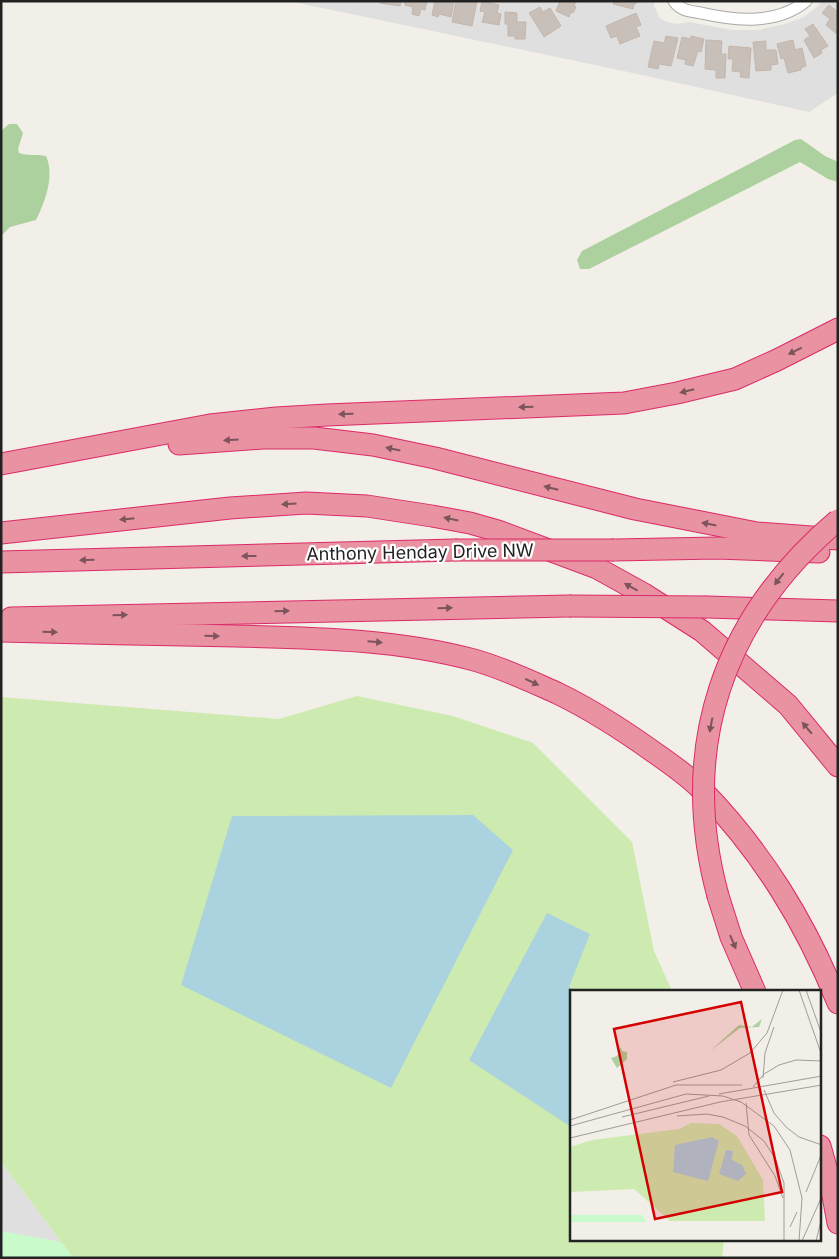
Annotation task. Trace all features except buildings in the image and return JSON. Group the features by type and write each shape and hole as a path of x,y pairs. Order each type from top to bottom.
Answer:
{"highway":[{"path":"1,464 210,425 276,418 624,403 678,393 735,379 838,329"},
{"path":"1,472 132,450 198,442 263,438 314,438 373,445 435,458 635,509 806,544 838,538"},
{"path":"1,532 220,509 306,503 367,506 470,524 498,532 597,568 644,594 702,631 788,705 838,766"},
{"path":"754,990 731,938 711,869 705,830 704,786 708,740 714,708 724,674 737,643 766,596 805,549 838,520"},
{"name":"Anthony Henday Drive NW","path":"1,562 455,550 717,548 806,544 838,553"},
{"path":"1,618 569,606 707,607 838,611"},
{"path":"1,632 290,638 381,643 474,660 518,675 615,724 700,788 748,842 778,884 811,941 838,1003"},
{"path":"822,1153 831,1185 838,1223"}],"street":[{"path":"674,2 683,9 707,15 728,19 752,19 794,10 806,1"}],"shaded area":[{"path":"289,1 655,1 654,6 660,18 667,22 677,24 689,22 732,30 758,30 785,24 804,17 819,5 821,1 838,1 838,93 809,112"},
{"path":"1,1162 61,1242 1,1231"}],"green space":[{"path":"9,124 17,124 23,133 18,149 19,153 46,156 50,172 48,189 36,220 10,227 1,236 1,131"},
{"path":"801,139 825,156 838,162 838,182 828,179 800,162 589,269 580,269 577,260 582,251 795,140"},
{"path":"357,696 453,716 533,743 632,842 654,951 672,990 570,990 570,1242 724,1242 722,1258 73,1258 1,1162 1,697 279,719"},
{"path":"1,1231 61,1242 73,1258 1,1258"}],"water":[{"path":"473,815 513,850 391,1088 181,985 232,816"},
{"path":"547,913 590,934 569,987 574,990 570,990 570,1126 469,1060"}]}
